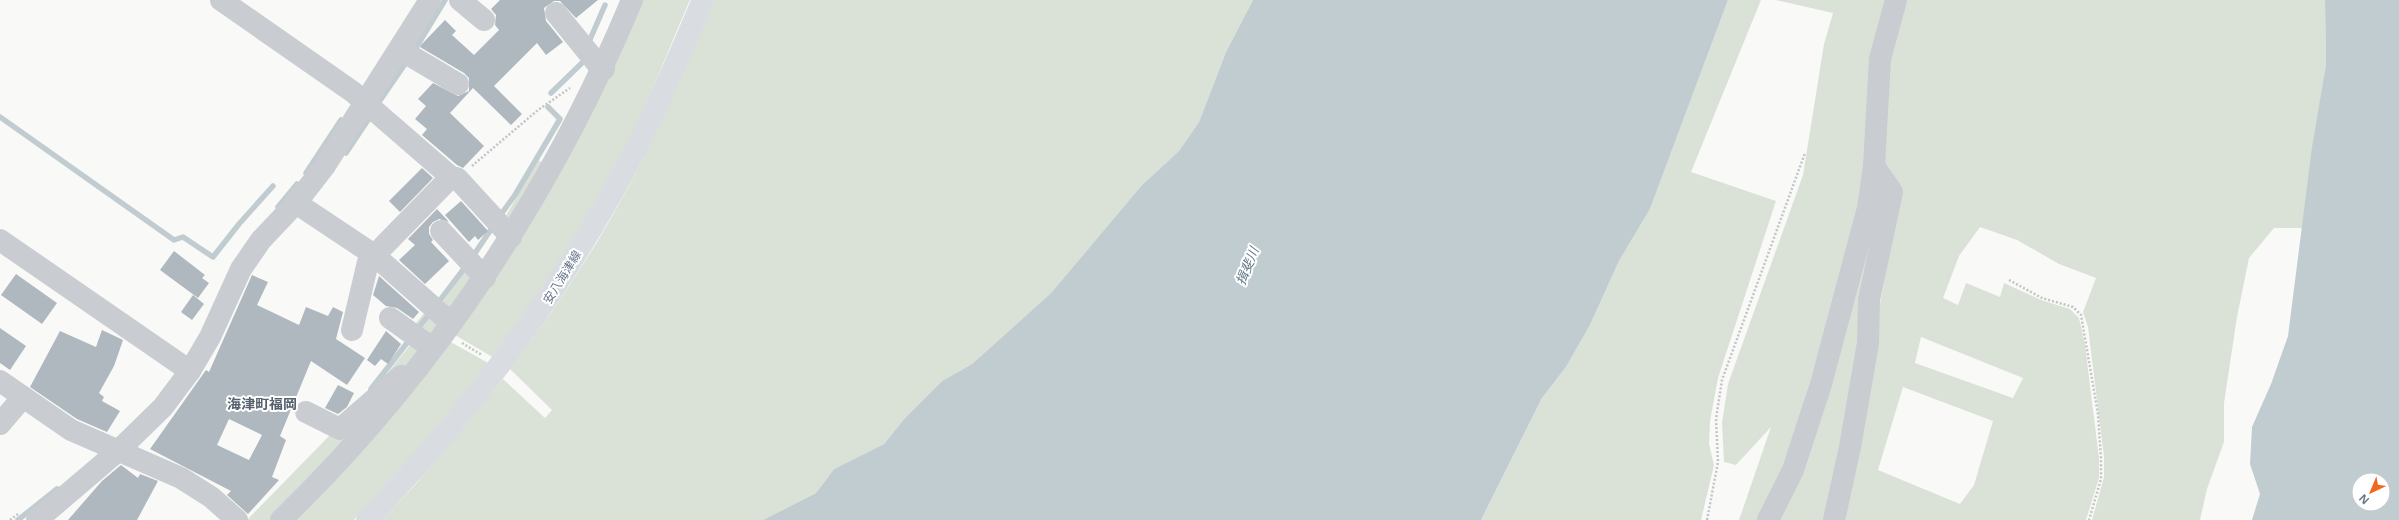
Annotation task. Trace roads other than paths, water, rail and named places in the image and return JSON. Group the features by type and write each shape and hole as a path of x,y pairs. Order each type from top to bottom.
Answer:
{"main road":[{"name":"安八海津線","path":"367,520 412,474 500,366 540,311 593,227 642,137 703,0"}],"street":[{"path":"222,0 365,102 454,178 511,237"},
{"path":"37,520 118,451 163,407 190,371 210,337 241,269 261,240 296,203 324,166 430,0"},
{"path":"460,0 484,20"},
{"path":"281,520 322,481 376,420 415,372 485,278 511,237 558,156 604,68 632,0"},
{"path":"1768,520 1793,470 1821,384 1868,208 1874,166 1880,59 1896,0"},
{"path":"556,13 600,67 604,68"},
{"path":"399,49 458,84"},
{"path":"1834,520 1850,447 1868,343 1869,300 1892,192 1874,166"},
{"path":"352,330 368,262 374,254 454,178"},
{"path":"296,203 374,254 443,335"},
{"path":"442,232 485,278"},
{"path":"0,240 190,371"},
{"path":"390,318 443,335"},
{"path":"306,412 340,429 402,375 415,372"},
{"path":"0,381 71,430 181,478 211,497 237,520"},
{"path":"0,424 23,397"}],"water":[{"name":"揖斐川","path":"1253,0 1728,0 1650,209 1619,261 1590,325 1566,367 1542,398 1481,520 763,520 816,493 834,469 884,444 905,418 942,381 972,364 1051,293 1142,185 1179,151 1199,122 1226,52"},
{"path":"2325,0 2399,0 2399,520 2252,520 2260,494 2250,464 2252,427 2271,384 2288,336 2312,147 2326,65"}],"waterway":[{"path":"414,51 445,0"},
{"path":"588,44 605,5"},
{"path":"551,93 583,62 584,57"},
{"path":"379,102 405,64"},
{"path":"499,217 515,195 560,119 548,107"},
{"path":"0,117 174,240 183,237 213,257 239,224 273,186"},
{"path":"306,173 341,120"},
{"path":"346,153 368,120"},
{"path":"278,207 297,184"},
{"path":"473,256 494,225"},
{"path":"438,303 466,266"},
{"path":"418,328 431,312"},
{"path":"371,389 407,343"},
{"path":"18,520 57,489"}],"district":[{"name":"海津町福岡","path":"262,403"}]}
